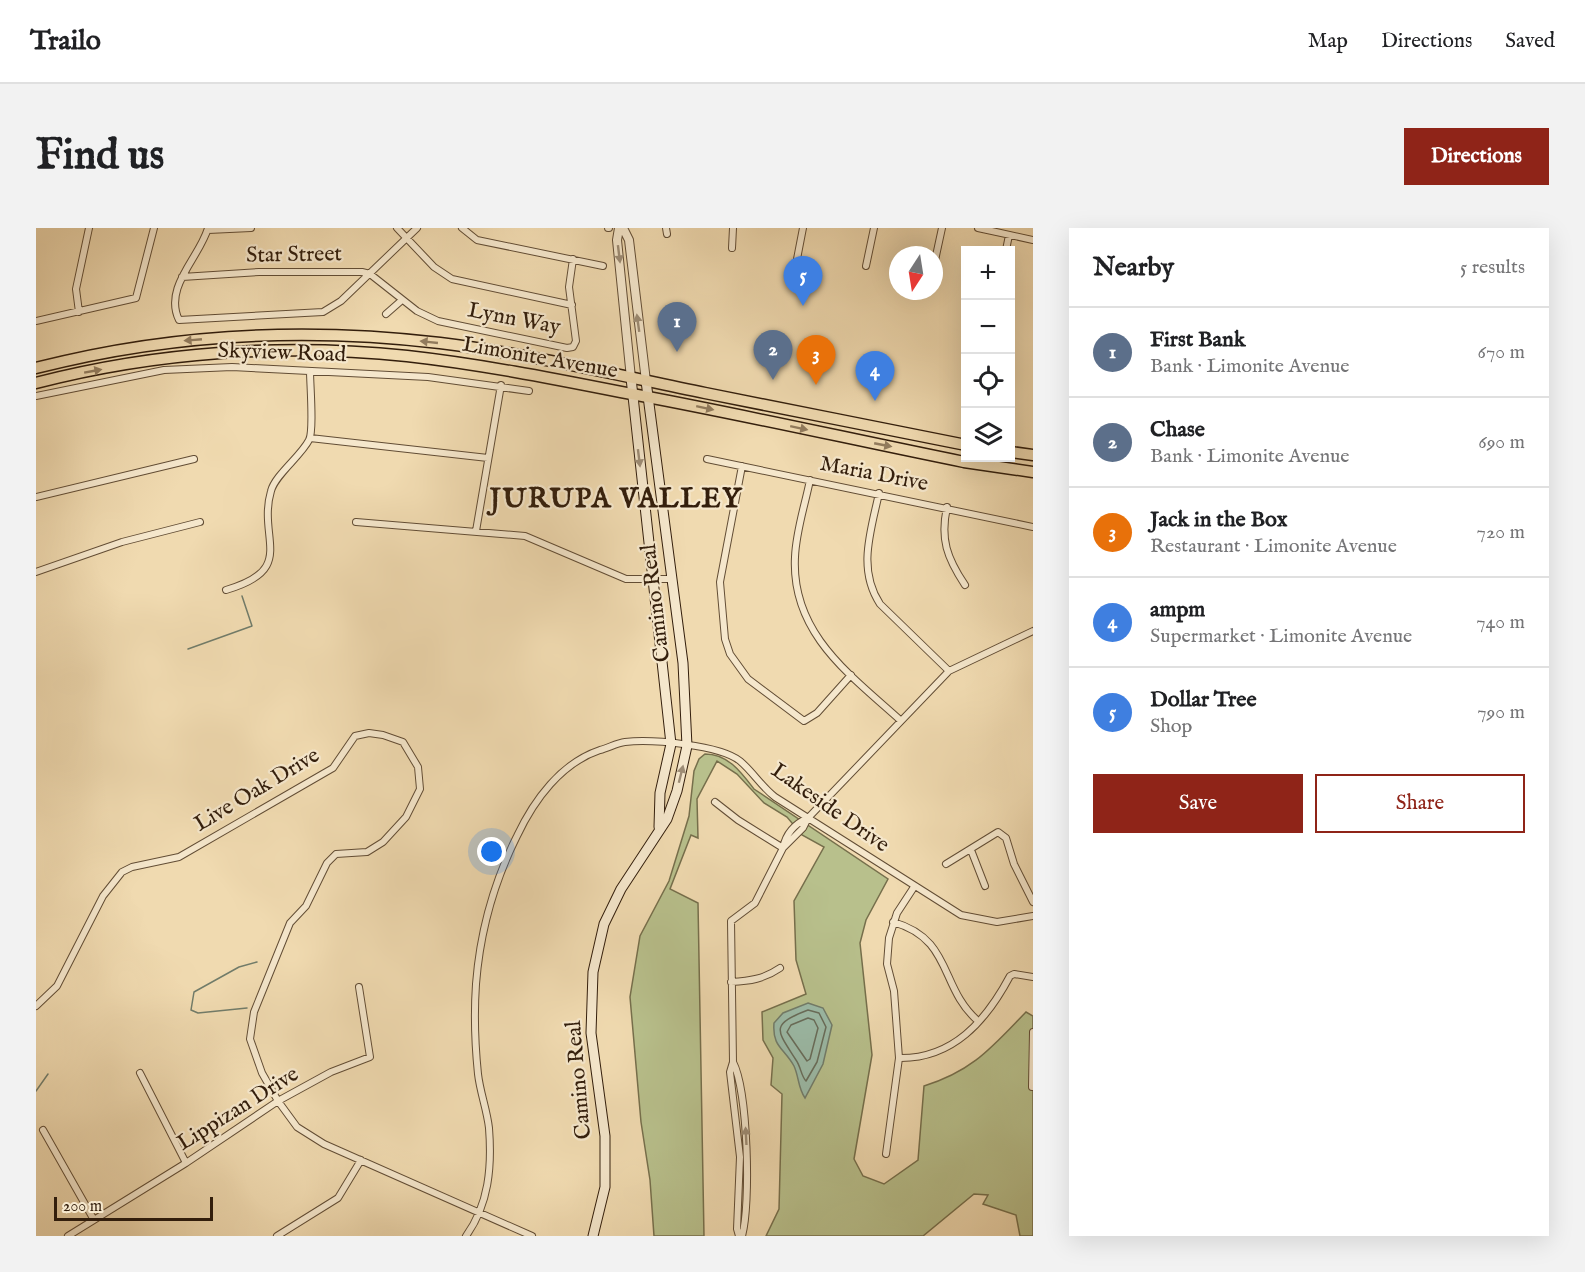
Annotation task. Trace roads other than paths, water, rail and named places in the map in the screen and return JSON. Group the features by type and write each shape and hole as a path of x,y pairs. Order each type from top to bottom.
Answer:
{"main road":[{"name":"Limonite Avenue","path":"36,368 109,352 185,341 322,334 441,343 631,378 961,444"},
{"name":"Limonite Avenue","path":"36,383 175,358 239,352 316,351 446,361 633,394 964,462 1033,472"},
{"name":"Camino Real","path":"631,378 655,579 671,744 660,793 659,827"},
{"name":"Camino Real","path":"593,1236 605,1187 604,1136 591,1033 593,972 604,924 621,889 659,827 667,819 687,746 685,684 646,381"},
{"path":"1015,453 1033,455"}],"street":[{"path":"79,312 76,289 89,228"},
{"path":"36,321 136,298 154,228"},
{"path":"251,228 208,229 182,277 176,303 179,320 323,312 341,301 417,228"},
{"path":"397,228 434,267 452,279 572,305"},
{"path":"462,228 477,240 603,266"},
{"name":"Camino Real","path":"621,228 617,240 631,378"},
{"name":"Camino Real","path":"621,228 629,240 646,381"},
{"path":"732,249 733,228"},
{"path":"796,259 803,228"},
{"path":"866,266 873,228"},
{"path":"938,246 942,228"},
{"path":"978,228 1033,240"},
{"path":"1007,246 1009,235"},
{"name":"Lynn Way","path":"370,274 425,316 450,325 567,348 573,347 576,341 569,277 573,259"},
{"name":"Star Street","path":"182,277 314,270 370,274"},
{"path":"386,314 402,300"},
{"name":"Skyview Road","path":"36,396 164,370 232,367 428,377 501,385 529,391"},
{"path":"226,590 246,584 260,575 272,556 268,512 271,489 310,438 310,371"},
{"path":"476,531 501,385"},
{"path":"310,438 488,458"},
{"path":"36,497 194,459"},
{"name":"Maria Drive","path":"707,459 947,507 1033,527"},
{"path":"742,466 720,582 725,639 734,661 748,679 804,721 817,713 851,675"},
{"path":"810,480 795,554 797,591 804,615 824,649 900,720"},
{"path":"879,493 866,562 874,595 880,604 949,671"},
{"path":"947,507 943,530 945,549 964,585"},
{"path":"36,572 122,542 200,522"},
{"path":"356,522 525,536 627,579 672,579"},
{"path":"741,1236 737,1229 740,1157 731,1087 733,1062 732,921 755,903 792,835 796,823 808,818 949,671 1033,631"},
{"name":"Live Oak Drive","path":"36,1006 57,986 103,896 122,872 132,867 179,857 333,768 355,736 369,733 402,742 418,767 420,789 406,817 383,842 367,852 336,854 327,863 306,906 290,923 254,1012 250,1039 262,1073 278,1101 297,1127 324,1143 531,1236"},
{"name":"Lakeside Drive","path":"466,1236 481,1213 489,1178 489,1128 478,1076 476,984 487,915 500,870 524,821 550,783 583,756 624,742 671,744 725,752 740,761 766,790 953,911 980,921 1007,922 1033,916"},
{"path":"715,802 748,827 783,848"},
{"path":"946,864 998,832 1002,834 1033,902"},
{"path":"971,850 985,886"},
{"path":"886,1154 899,1058 894,992 887,964 893,922 914,887"},
{"path":"893,922 917,932 933,946 944,962 956,997 978,1021"},
{"path":"731,982 753,981 780,968"},
{"path":"899,1058 934,1055 954,1045 999,996 1010,976 1014,974 1033,977"},
{"name":"Lippizan Drive","path":"68,1236 186,1163 278,1101 331,1072 370,1057 359,987"},
{"path":"1032,1087 1033,1032"},
{"path":"140,1072 186,1163"},
{"path":"43,1130 94,1220"},
{"path":"277,1236 338,1198 361,1160"}],"water":[{"path":"808,1003 823,1008 832,1025 823,1064 805,1098 794,1066 777,1042 774,1023 783,1013"}],"waterway":[{"path":"188,649 252,626 242,596"},
{"path":"247,1008 198,1013 191,1010 194,992 239,967 257,962"},
{"path":"36,1091 48,1074"}],"place":[{"name":"Dollar Tree","path":"803,306"},
{"name":"First Bank","path":"677,352"},
{"name":"Chase","path":"773,380"},
{"name":"Jack in the Box","path":"816,385"},
{"name":"ampm","path":"875,401"}],"district":[{"name":"JURUPA VALLEY","path":"616,499"}]}
